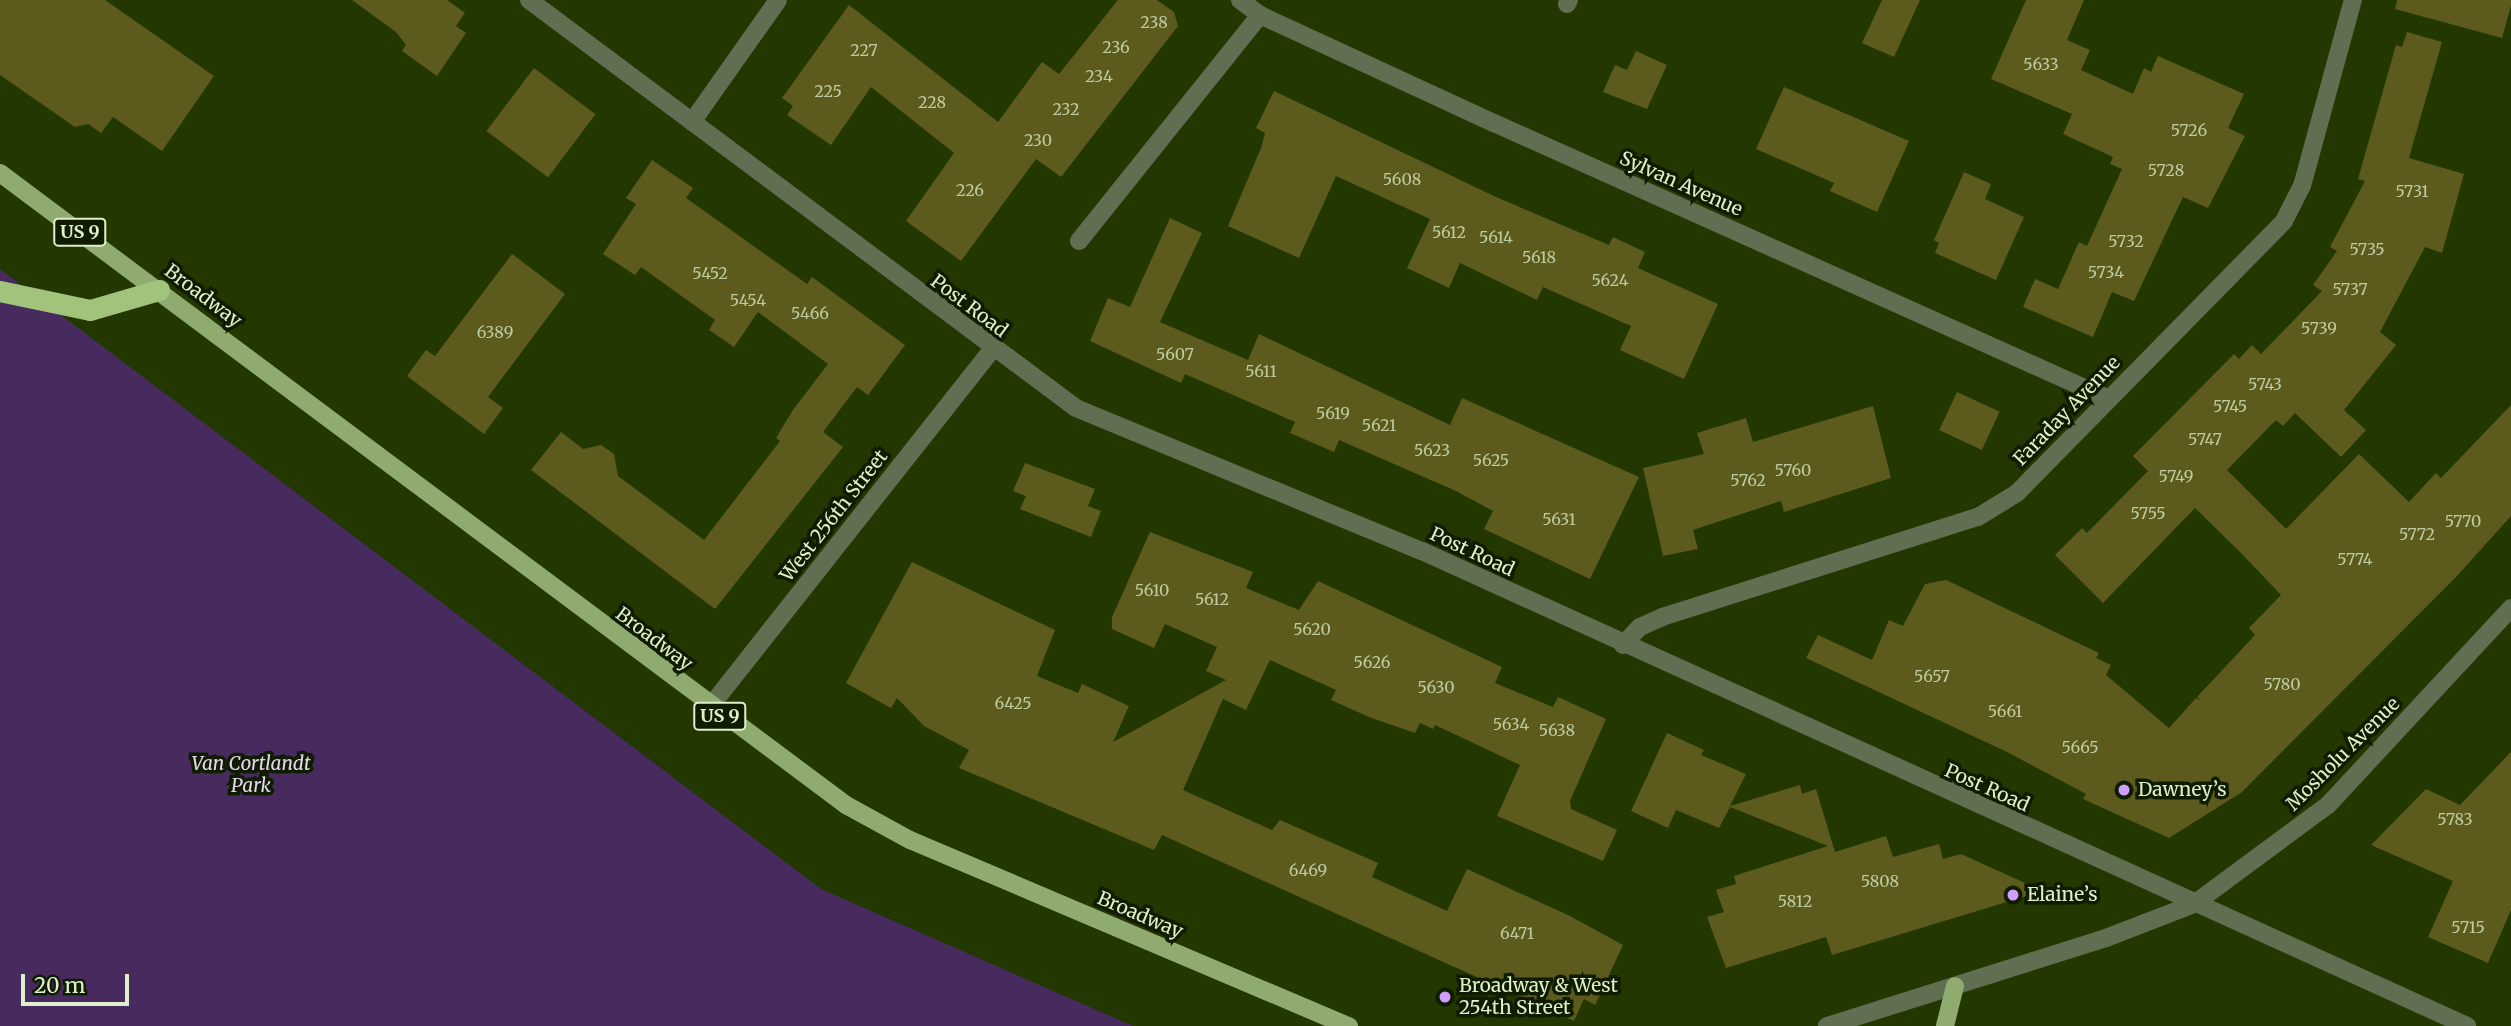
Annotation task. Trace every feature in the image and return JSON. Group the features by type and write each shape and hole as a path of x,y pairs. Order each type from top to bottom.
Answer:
{"highway":[{"path":"0,291 90,310 159,290"}],"main road":[{"name":"Broadway","path":"0,173 159,290 709,708 875,823 1349,1026"},
{"path":"1945,1026 1955,986"}],"street":[{"name":"Post Road","path":"529,0 992,350 1076,408 1422,551 1623,645 2467,1026"},
{"path":"692,122 778,0"},
{"name":"Sylvan Avenue","path":"1240,0 1260,15 2109,399"},
{"name":"Faraday Avenue","path":"1623,645 1640,627 1662,617 1978,517 2017,493 2294,205 2353,0"},
{"path":"1079,241 1260,15"},
{"name":"West 256th Street","path":"709,708 992,350"},
{"name":"Mosholu Avenue","path":"1827,1026 1955,986 2194,904 2328,805 2511,608"}],"green space":[{"name":"Van Cortlandt Park","path":"0,269 821,889 1133,1026 0,1026"}],"building":[{"path":"0,0 105,0 214,76 162,151 113,117 101,133 88,124 75,127 0,75"},
{"path":"352,0 447,0 465,13 456,26 466,33 437,76 402,51 406,45 396,32"},
{"path":"1118,0 1157,0 1174,12 1178,26 1061,177 1036,159 961,261 906,221 954,153 871,87 831,145 787,115 793,106 782,98 849,5 998,122 1042,62 1059,74"},
{"path":"1882,0 1920,0 1894,57 1862,43"},
{"path":"2026,0 2084,0 2067,40 2090,50 2081,70 2133,94 2144,68 2151,72 2158,56 2244,94 2228,128 2245,136 2208,208 2183,197 2134,301 2112,292 2093,337 2023,307 2035,279 2058,289 2079,242 2087,246 2122,169 2110,164 2113,157 2063,134 2072,114 1991,79"},
{"path":"2397,0 2511,0 2511,6 2502,38 2395,9"},
{"path":"2407,32 2442,42 2409,158 2464,174 2442,253 2425,247 2380,332 2396,345 2344,410 2366,430 2341,457 2295,413 2283,426 2276,420 2227,470 2286,529 2359,454 2409,502 2436,473 2441,478 2511,405 2511,516 2457,576 2242,792 2169,838 2083,799 2086,794 2007,752 1806,658 1818,635 1872,660 1889,620 1903,626 1925,584 1946,580 2099,653 2096,658 2111,665 2106,675 2169,728 2196,698 2202,701 2197,697 2255,635 2249,628 2281,595 2242,554 2195,508 2103,603 2055,555 2082,528 2087,533 2148,471 2133,456 2234,354 2239,359 2252,345 2261,354 2322,291 2313,285 2337,251 2330,247 2365,181 2358,179 2396,45 2402,47"},
{"path":"1636,51 1667,65 1647,109 1603,92 1615,65 1627,70"},
{"path":"534,68 595,114 548,177 486,131"},
{"path":"1784,87 1909,141 1877,212 1830,191 1834,183 1756,149"},
{"path":"1274,91 1496,197 1609,245 1613,237 1645,252 1638,268 1718,304 1684,379 1620,350 1631,326 1543,287 1537,300 1460,263 1449,288 1407,268 1430,219 1336,176 1299,258 1228,226 1261,148 1265,133 1256,128"},
{"path":"652,160 693,188 686,198 807,284 812,277 905,345 868,395 857,387 823,432 843,447 715,609 531,470 561,432 583,449 601,445 614,454 618,476 704,540 780,441 776,438 793,410 828,364 758,312 734,347 709,330 715,320 641,267 635,275 603,254 636,204 626,198"},
{"path":"1964,172 1991,184 1985,199 2024,217 1996,280 1935,253 1939,243 1934,240"},
{"path":"1170,218 1202,233 1160,322 1248,360 1259,334 1450,425 1462,398 1639,477 1590,579 1484,529 1493,511 1456,491 1339,440 1334,452 1290,433 1295,422 1185,374 1181,383 1090,341 1108,298 1130,307"},
{"path":"512,254 565,294 488,397 503,408 484,434 407,376 426,350 435,356"},
{"path":"1957,392 2000,412 1982,450 1939,430"},
{"path":"1873,406 1891,478 1784,512 1781,501 1693,530 1698,549 1663,556 1643,468 1704,454 1697,433 1746,418 1753,442"},
{"path":"1025,463 1095,489 1088,506 1101,511 1091,537 1020,509 1026,496 1013,491"},
{"path":"1150,532 1253,572 1246,588 1299,610 1318,581 1502,667 1495,683 1553,707 1558,697 1606,719 1570,801 1571,809 1617,830 1603,861 1497,816 1520,765 1435,725 1433,729 1420,723 1415,733 1369,717 1331,700 1336,690 1270,660 1246,710 1223,699 1183,790 1272,830 1280,820 1378,863 1372,877 1447,911 1467,869 1570,916 1623,945 1595,1005 1584,999 1574,1021 1162,835 1154,850 959,768 969,750 924,726 897,698 891,708 846,683 912,562 1055,630 1037,676 1078,693 1082,684 1129,706 1113,742 1226,680 1206,671 1217,647 1165,624 1154,648 1112,629 1112,617"},
{"path":"1667,733 1704,750 1701,755 1746,774 1730,806 1800,785 1802,794 1816,789 1835,852 1886,836 1893,857 1939,844 1943,859 1961,854 2043,891 1832,955 1826,937 1726,968 1707,917 1724,912 1716,890 1736,884 1734,876 1828,846 1730,807 1719,828 1676,810 1668,828 1631,811"},
{"path":"2511,752 2511,910 2488,963 2428,937 2453,881 2371,845 2426,789 2460,805"}],"place":[{"name":"Dawney’s","path":"2124,790"},
{"name":"Elaine’s","path":"2013,895"},
{"name":"Broadway & West 254th Street","path":"1445,997"}]}
